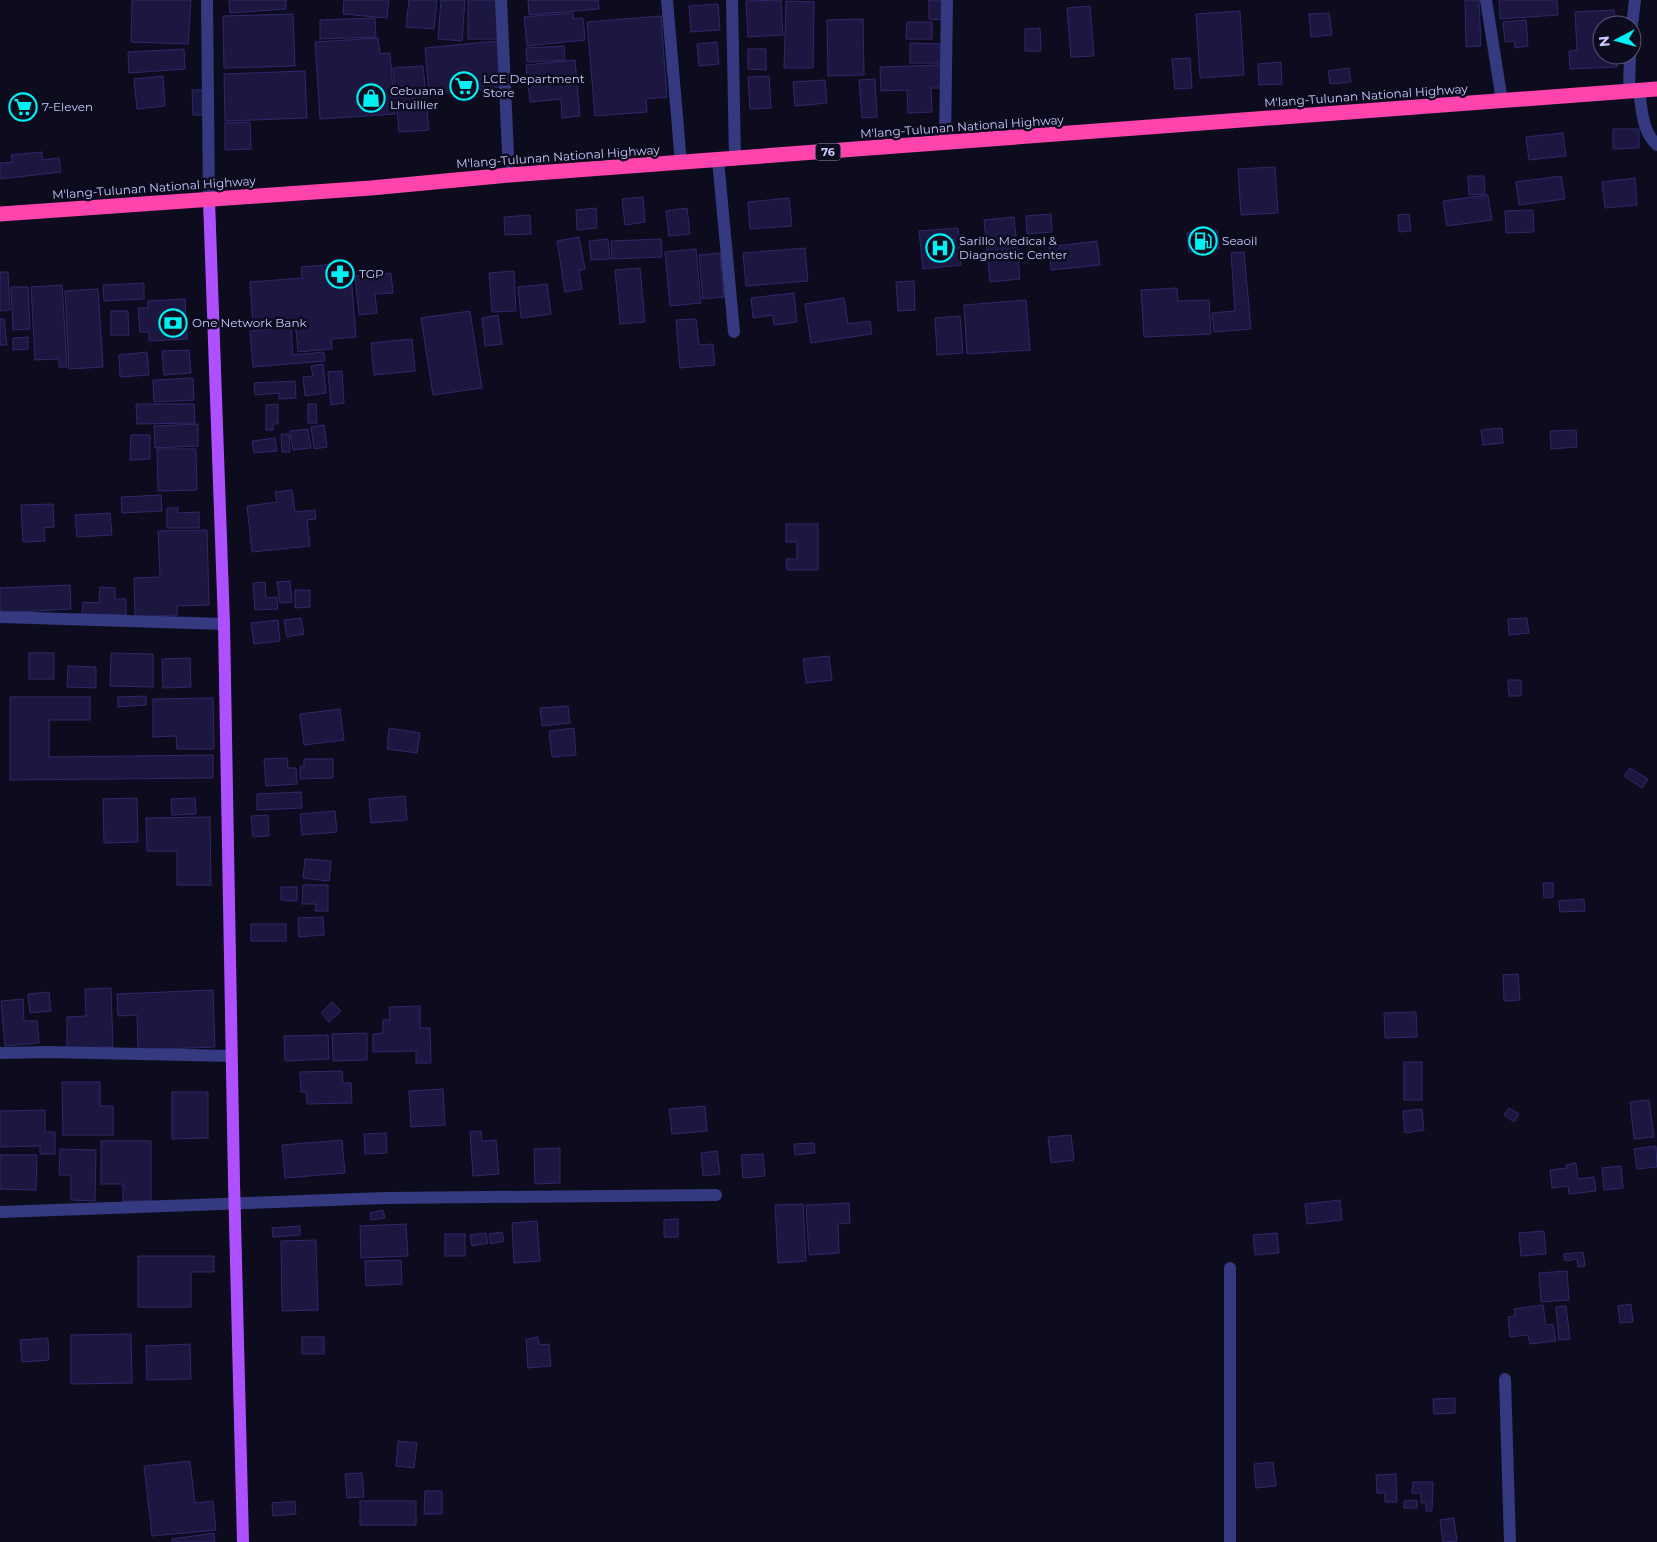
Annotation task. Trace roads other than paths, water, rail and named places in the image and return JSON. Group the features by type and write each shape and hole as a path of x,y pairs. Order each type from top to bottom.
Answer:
{"highway":[{"name":"M'lang-Tulunan National Highway","path":"0,214 371,188 509,175 1657,89"}],"main road":[{"path":"209,200 224,624 234,1204 243,1542"}],"street":[{"path":"208,0 209,200"},
{"path":"501,0 509,175"},
{"path":"667,0 681,163"},
{"path":"732,0 735,159"},
{"path":"945,143 947,0"},
{"path":"1486,0 1502,101"},
{"path":"1633,15 1635,0"},
{"path":"1631,65 1634,91 1646,129 1652,141 1657,145"},
{"path":"718,160 734,332"},
{"path":"0,617 224,624"},
{"path":"0,1053 49,1052 231,1056"},
{"path":"0,1212 386,1198 716,1195"},
{"path":"1230,1268 1230,1542"},
{"path":"1505,1378 1510,1542"}],"place":[{"name":"LCE Department Store","path":"464,86"},
{"name":"Cebuana Lhuillier","path":"371,98"},
{"name":"7-Eleven","path":"23,107"},
{"name":"Seaoil","path":"1203,241"},
{"name":"Sarillo Medical & Diagnostic Center","path":"940,248"},
{"name":"TGP","path":"340,274"},
{"name":"One Network Bank","path":"173,323"}]}
